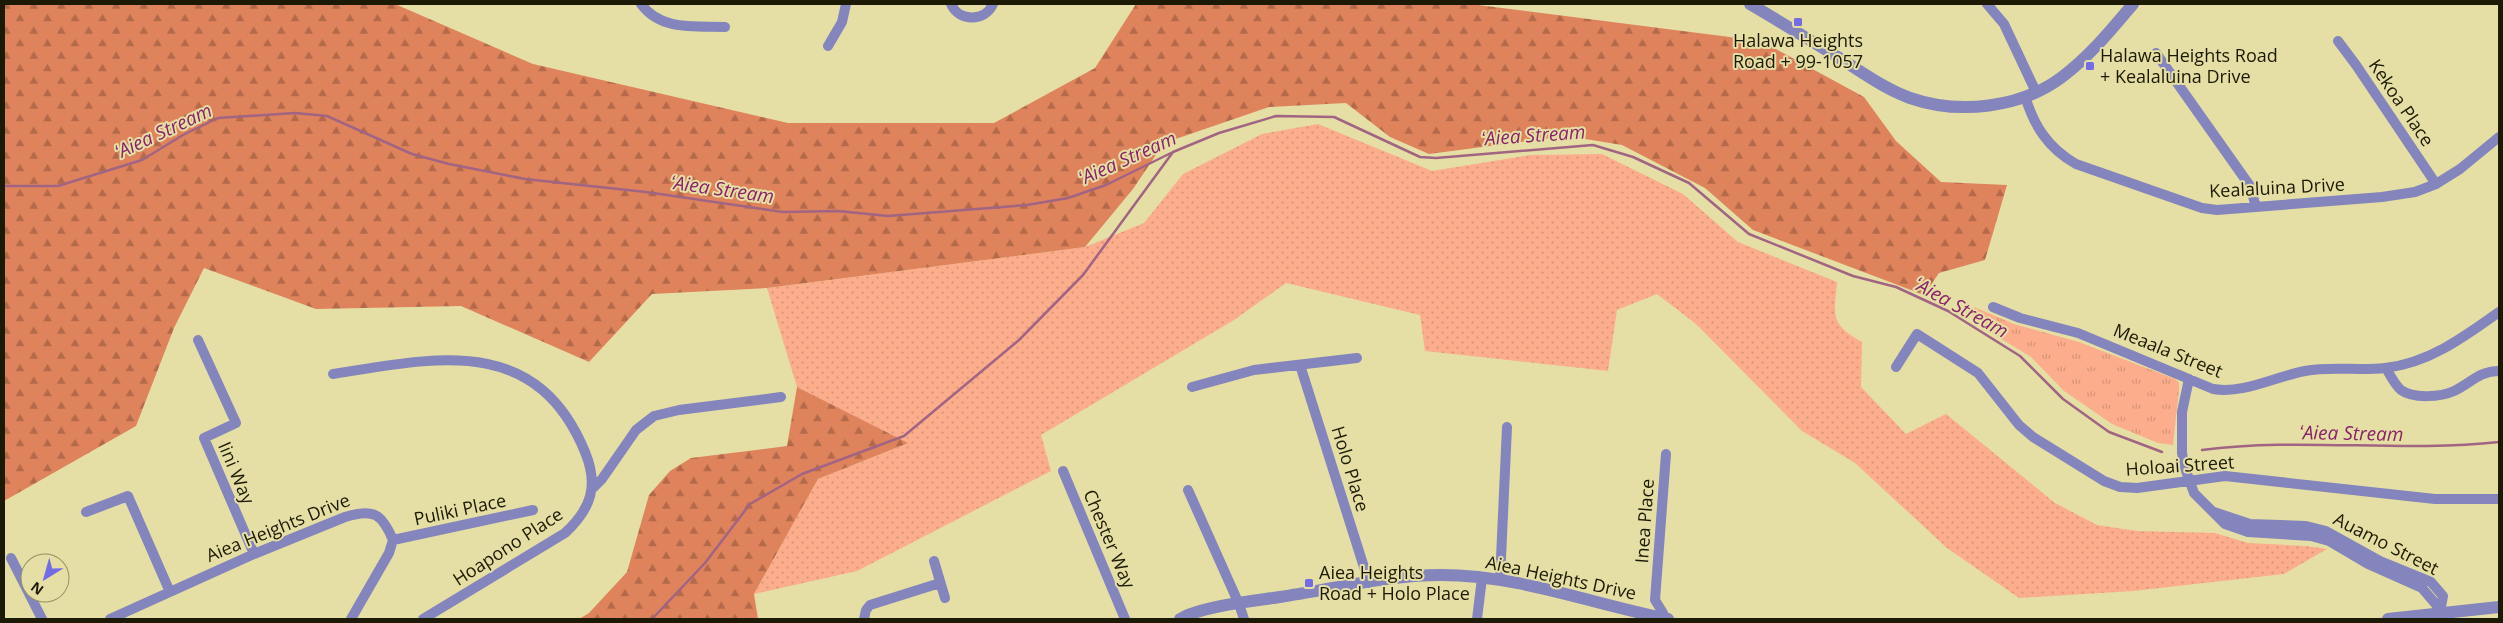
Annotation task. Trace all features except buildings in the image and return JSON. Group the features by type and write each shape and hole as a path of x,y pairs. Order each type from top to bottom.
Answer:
{"street":[{"path":"641,4 655,19 672,26 725,27"},
{"path":"828,46 842,22 846,4"},
{"path":"951,4 959,14 970,19 982,16 993,4"},
{"path":"1750,4 1870,78 1911,98 1931,104 1967,107 2007,102 2031,94 2061,78 2080,63 2133,4"},
{"name":"Kealaluina Drive","path":"1987,4 2004,24 2031,94 2039,130 2051,146 2076,164 2202,208 2217,210 2382,197 2415,192 2436,184 2460,169 2499,138"},
{"name":"Kekoa Place","path":"2338,41 2436,184"},
{"path":"2156,52 2250,186 2256,207"},
{"name":"Meaala Street","path":"1993,307 2020,318 2078,332 2189,380 2213,389 2227,391 2306,371 2386,368 2430,356 2460,340 2499,312"},
{"name":"Holoai Street","path":"1896,367 1917,334 1978,373 2019,424 2033,437 2104,481 2120,487 2137,488 2225,476 2435,499 2499,499"},
{"name":"Iini Way","path":"198,340 236,423 204,438 254,554"},
{"path":"1192,387 1254,370 1357,358"},
{"path":"333,374 408,362 452,359 495,365 517,374 538,386 558,405 575,429 588,461 593,488"},
{"name":"Holo Place","path":"1300,365 1369,582"},
{"path":"2386,368 2400,390 2412,395 2448,394 2476,376 2489,371 2499,371"},
{"name":"Auamo Street","path":"2189,380 2182,412 2182,453 2188,480 2194,493 2210,511 2250,524 2306,526 2336,534 2382,562 2431,582 2443,596 2439,610"},
{"path":"593,488 602,479 636,430 654,416 679,410 780,397"},
{"path":"1500,580 1508,426"},
{"name":"Inea Place","path":"1665,619 1655,600 1666,454"},
{"name":"Chester Way","path":"1063,471 1125,619"},
{"name":"Hoapono Place","path":"423,619 565,533 577,522 589,502 593,488"},
{"path":"1188,490 1244,619"},
{"path":"86,512 128,496 170,592"},
{"name":"Puliki Place","path":"393,540 533,510"},
{"name":"Aiea Heights Drive","path":"110,619 254,554 360,512 372,514 385,521 393,540"},
{"path":"351,619 389,553 393,540"},
{"path":"10,558 42,619"},
{"path":"934,561 945,598"},
{"name":"Aiea Heights Drive","path":"1180,619 1204,611 1239,604 1369,582 1422,576 1500,580 1567,593 1665,619"},
{"path":"1477,619 1482,578"},
{"path":"864,619 866,610 870,605 940,583"},
{"path":"2388,619 2439,610 2499,608"}],"green space":[{"path":"4,4 395,4 533,64 788,123 994,123 1095,68 1136,4 1470,4 1761,41 1864,97 1896,141 1941,182 2007,185 1985,260 1939,273 1924,295 1753,230 1705,188 1622,145 1567,136 1429,154 1390,137 1346,103 1269,107 1164,143 1133,189 1085,247 767,288 652,294 589,362 461,306 316,309 204,268 174,328 136,426 4,501"},
{"path":"1318,124 1432,171 1530,155 1602,154 1683,194 1738,242 1837,282 1836,318 1844,330 1862,342 1861,387 1906,434 1946,414 2055,503 2097,525 2137,531 2215,533 2248,543 2327,549 2284,574 2133,591 2019,598 1947,548 1855,463 1802,431 1696,324 1657,294 1617,310 1608,371 1425,351 1420,315 1286,283 1234,320 1041,435 1051,471 857,571 754,594 818,479 907,443 797,387 767,288 1085,247 1144,223 1183,174 1262,134"},
{"path":"1974,307 2014,324 2079,342 2175,379 2179,383 2179,390 2173,445 2158,443 2112,424 2064,391 2031,357 1972,321"},
{"path":"797,387 908,443 818,479 754,594 758,619 579,619 589,613 627,572 649,495 670,471 691,458 787,446"}],"waterway":[{"name":"ʻAiea Stream","path":"4,186 58,186 142,160 183,135 218,118 295,113 327,116 412,154 449,164 525,179 646,192 783,212 838,211 888,216 1027,205 1068,198 1106,185 1173,152 1219,133 1276,116 1334,117 1420,157 1436,158 1593,145 1633,157 1689,183 1749,234 1853,276 1896,287 1948,311 2020,356 2063,399 2109,432 2162,452"},
{"path":"652,619 705,563 750,504 802,474 904,436 1019,340 1083,275 1173,152"},
{"name":"ʻAiea Stream","path":"2202,450 2276,445 2425,446 2499,442"}],"place":[{"name":"Halawa Heights Road + 99-1057","path":"1798,22"},
{"name":"Halawa Heights Road + Kealaluina Drive","path":"2090,66"},
{"name":"Aiea Heights Road + Holo Place","path":"1309,583"}]}
